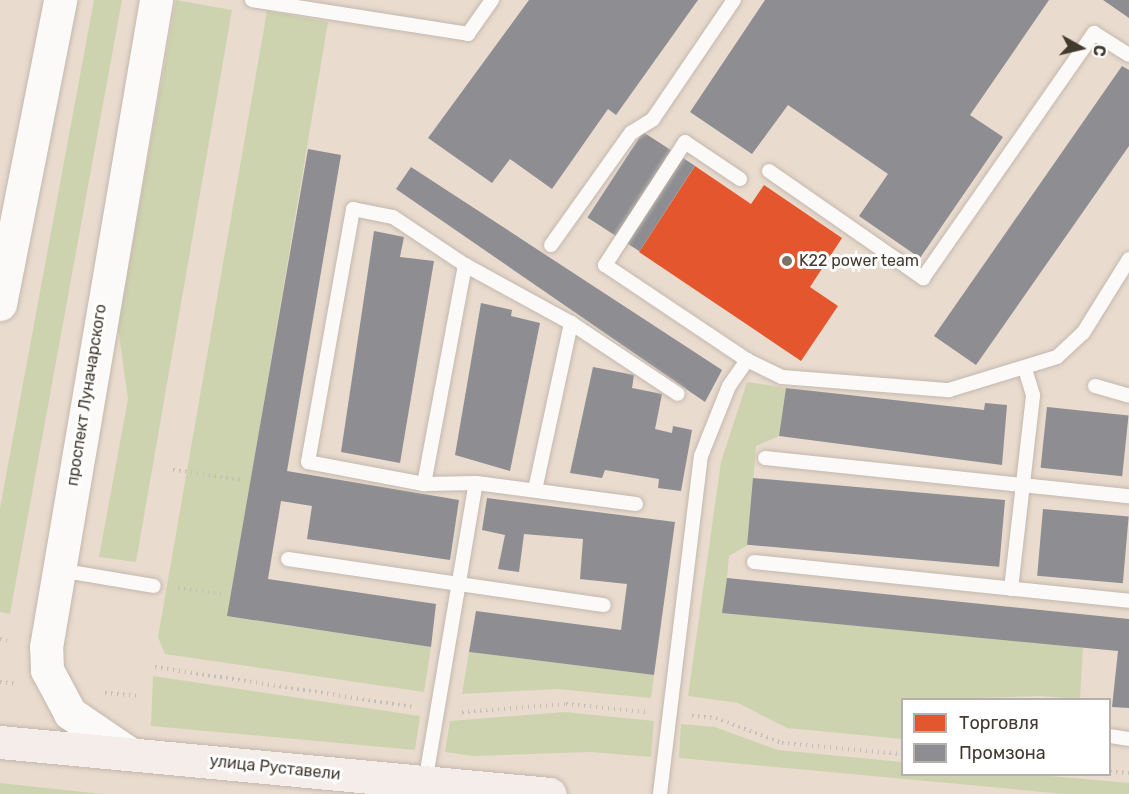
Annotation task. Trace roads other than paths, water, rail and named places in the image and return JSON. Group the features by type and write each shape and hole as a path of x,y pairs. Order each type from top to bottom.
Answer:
{"main road":[{"path":"0,304 60,0"},
{"name":"проспект Луначарского","path":"130,754 70,713 47,670 46,647 156,0"},
{"name":"улица Руставели","path":"0,742 441,788 550,794"}],"lane":[{"path":"252,0 468,34 492,0"},
{"path":"551,245 632,133 653,119 734,0"},
{"path":"769,171 923,278 1094,33 1129,55"},
{"path":"740,179 685,142 605,265 747,360 782,377 949,390 1025,369 1057,357 1083,333 1129,259"},
{"path":"636,504 476,483 424,484 308,462 353,209 393,217 465,265 571,323 678,394"},
{"path":"424,484 465,265"},
{"path":"535,490 571,323"},
{"path":"660,794 701,456 729,386 747,360"},
{"path":"1011,589 1032,395 1025,369"},
{"path":"1095,386 1129,396"},
{"path":"765,458 1129,496"},
{"path":"441,788 438,711 476,483"},
{"path":"288,559 604,605"},
{"path":"754,562 1129,601"},
{"path":"58,570 154,586"},
{"path":"1111,736 1129,739"}],"place":[{"name":"K22 power team","path":"787,261"}]}
